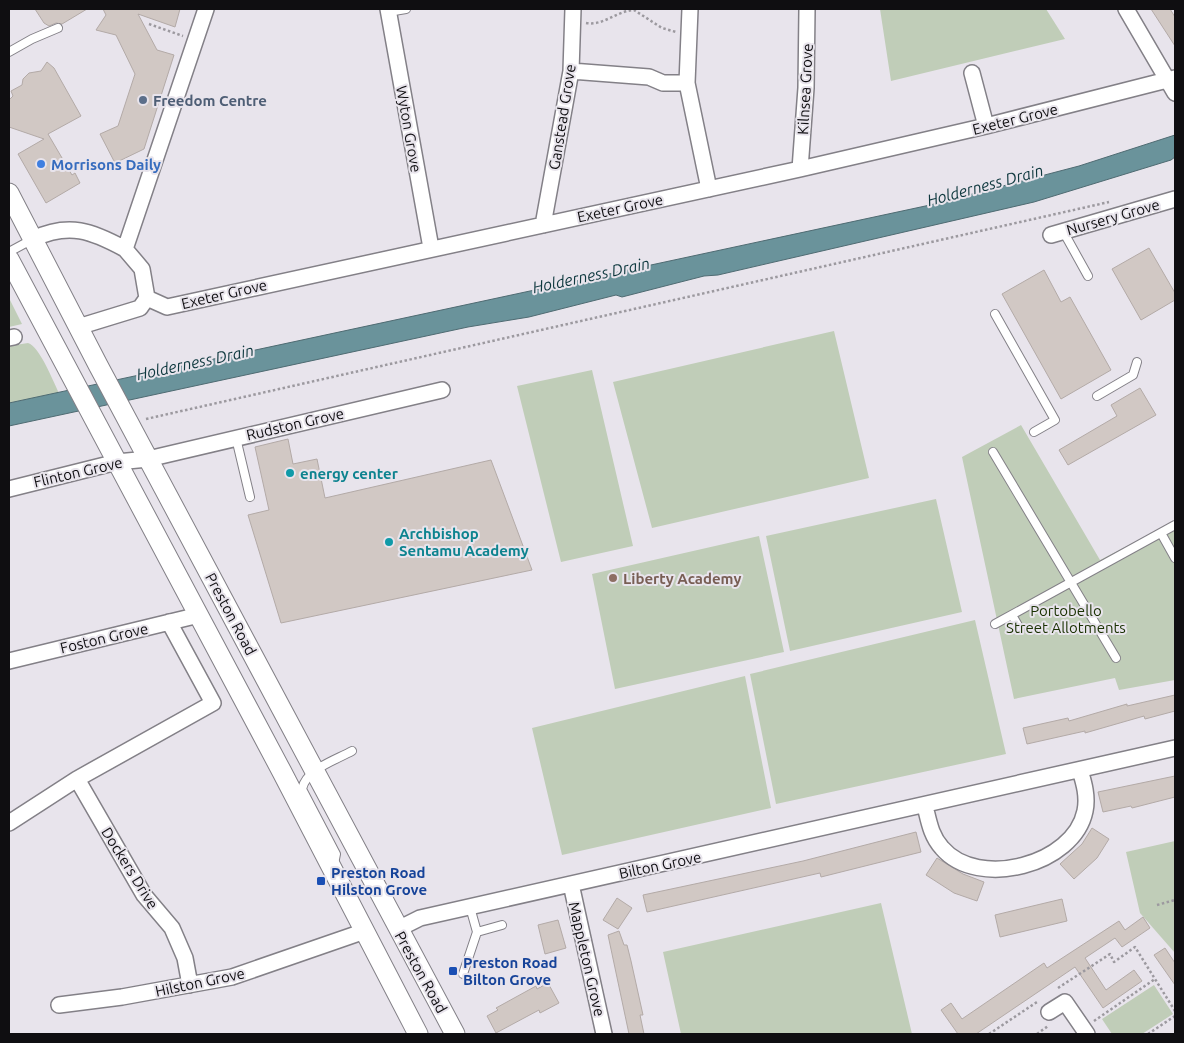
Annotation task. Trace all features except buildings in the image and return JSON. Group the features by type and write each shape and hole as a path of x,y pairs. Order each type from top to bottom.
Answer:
{"street":[{"path":"125,249 206,9"},
{"path":"690,9 686,83 709,189"},
{"name":"Kilnsea Grove","path":"800,169 806,88 807,9"},
{"path":"1126,9 1173,84"},
{"name":"Wyton Grove","path":"388,10 431,248"},
{"name":"Ganstead Grove","path":"544,224 571,71 572,15"},
{"path":"571,71 649,77 662,83 686,83"},
{"path":"972,73 986,126"},
{"name":"Exeter Grove","path":"147,298 167,307 800,169 1173,84"},
{"name":"Preston Road","path":"9,194 98,365 455,1034"},
{"name":"Nursery Grove","path":"1057,233 1175,199"},
{"path":"33,239 51,230 71,230 100,236 125,249 142,269 147,298 140,308 78,327"},
{"name":"Preston Road","path":"9,259 199,615 418,1034"},
{"name":"Rudston Grove","path":"148,459 442,390"},
{"name":"Flinton Grove","path":"9,489 117,462 148,459"},
{"name":"Foston Grove","path":"9,660 199,615"},
{"path":"9,824 77,779 213,703 169,622"},
{"name":"Bilton Grove","path":"398,928 420,918 925,806 1175,748"},
{"path":"925,806 932,834 943,850 968,866 981,868 1029,864 1061,848 1081,824 1085,811 1086,795 1080,770"},
{"name":"Dockers Drive","path":"77,779 144,895 172,928 185,958 190,985"},
{"name":"Mappleton Grove","path":"571,884 604,1034"},
{"name":"Hilston Grove","path":"59,1005 232,977 365,931"},
{"path":"1045,1006 1065,1002 1085,1031"}],"lane":[{"path":"388,10 406,9"},
{"path":"9,52 32,39 58,28"},
{"path":"1057,233 1088,276"},
{"path":"9,252 33,239"},
{"path":"995,314 1055,420 1034,432"},
{"path":"1097,396 1133,376 1137,362"},
{"path":"236,438 250,497"},
{"path":"993,452 1116,658"},
{"path":"995,624 1175,524"},
{"path":"1161,533 1175,558"},
{"path":"1012,615 1020,629"},
{"path":"333,870 336,854 302,789 304,780 315,771 352,751"},
{"path":"464,974 477,932 470,907"},
{"path":"477,932 502,924"}],"path":[{"path":"572,15 595,24 616,13 634,10 662,28 680,32 689,31"},
{"path":"149,24 195,41"},
{"path":"128,420 148,418 1115,200"},
{"path":"1157,905 1175,900"},
{"path":"1056,990 1110,954 1114,962 1135,947 1175,1011"},
{"path":"1085,1031 1155,979"},
{"path":"989,1034 1045,1006"},
{"path":"1148,1034 1175,1016"}],"green space":[{"path":"880,9 1046,9 1065,39 891,81"},
{"path":"9,298 22,324 9,327"},
{"path":"834,331 869,478 652,528 613,382"},
{"path":"28,343 42,357 59,393 9,403 9,346"},
{"path":"592,370 633,546 561,562 517,386"},
{"name":"Portobello Street Allotments","path":"1021,425 1100,560 1175,521 1175,680 1119,690 1115,678 1014,699 962,457"},
{"path":"936,499 962,612 790,651 766,536"},
{"path":"759,536 784,652 615,689 592,574"},
{"path":"975,620 1006,754 776,804 750,674"},
{"path":"745,676 771,808 562,855 532,728"},
{"path":"1175,841 1175,953 1140,913 1126,852"},
{"path":"881,903 912,1034 681,1034 663,952"},
{"path":"1154,985 1173,1014 1142,1034 1112,1034 1102,1019"}],"water":[{"path":"1175,135 1175,157 1171,160 1034,202 718,275 704,276 622,297 616,295 529,317 468,327 9,426 9,403 930,205 1079,166"}],"place":[{"name":"Freedom Centre","path":"143,100"},
{"name":"Morrisons Daily","path":"41,164"},
{"name":"energy center","path":"290,473"},
{"name":"Archbishop Sentamu Academy","path":"389,542"},
{"name":"Liberty Academy","path":"613,578"},
{"name":"Preston Road Hilston Grove","path":"321,881"},
{"name":"Preston Road Bilton Grove","path":"453,971"}],"water label":[{"name":"Holderness Drain","path":"985,185"},
{"name":"Holderness Drain","path":"591,275"},
{"name":"Holderness Drain","path":"195,362"}]}
